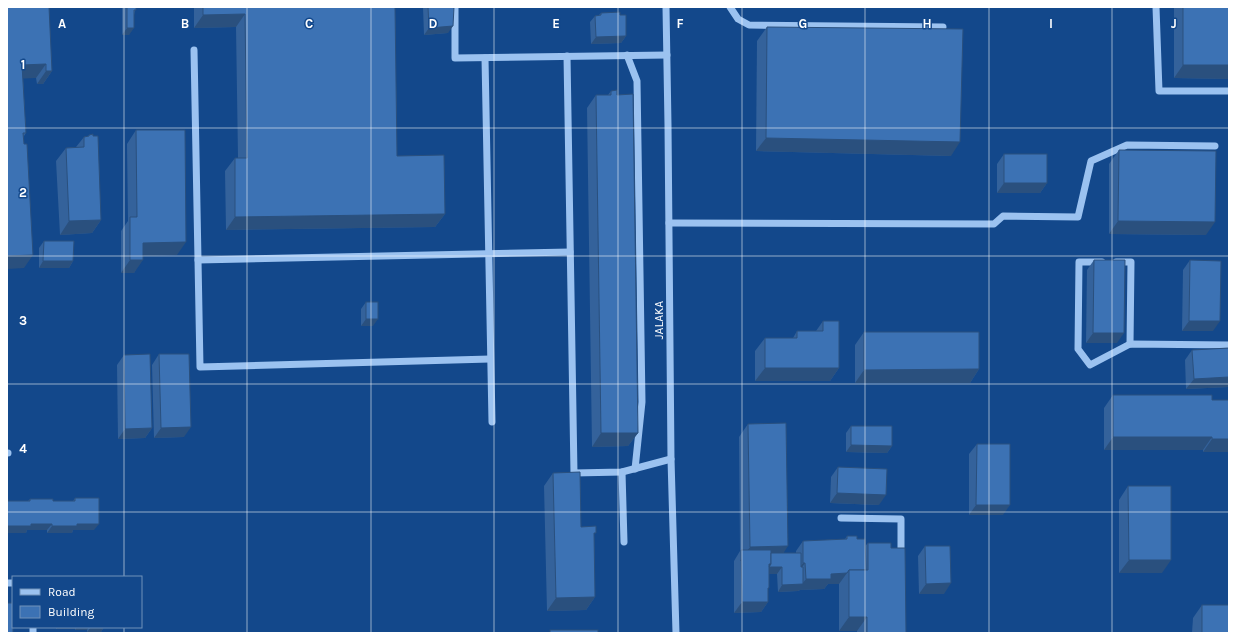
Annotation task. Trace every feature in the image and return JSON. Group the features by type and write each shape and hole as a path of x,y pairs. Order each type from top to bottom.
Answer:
{"street":[{"path":"455,7 455,58 667,55"},
{"name":"JALAKA","path":"666,7 671,459 676,633"},
{"path":"730,7 738,19 749,25 943,27"},
{"path":"1156,7 1159,91 1229,91"},
{"path":"194,50 200,367 490,359"},
{"path":"567,56 574,473 622,472 671,459"},
{"path":"627,56 637,81 642,402 635,469"},
{"path":"485,58 492,422"},
{"path":"669,223 994,224 1003,216 1078,216 1091,161 1127,145 1215,146"},
{"path":"198,260 570,252"},
{"path":"1130,344 1131,262 1079,262 1078,349 1090,365 1130,344 1229,345"},
{"path":"622,472 624,542"},
{"path":"841,518 901,519 902,564"}],"building":[{"path":"7,7 49,7 52,71 46,71 46,64 22,65 26,133 23,133 24,144 27,144 33,255 7,256"},
{"path":"127,7 136,7 136,10 134,10 134,28 127,28"},
{"path":"203,7 395,7 397,156 444,155 445,214 235,217 235,158 247,158 245,14 203,15"},
{"path":"428,7 454,7 453,26 429,28"},
{"path":"1183,7 1229,7 1229,65 1183,65"},
{"path":"620,12 620,15 626,15 626,36 596,37 595,16 601,15 601,13"},
{"path":"767,27 963,29 960,142 766,138"},
{"path":"617,90 617,95 633,94 638,433 601,433 596,95 611,95 611,91"},
{"path":"136,130 185,130 186,242 143,243 143,260 130,260 130,217 137,217"},
{"path":"93,134 93,136 98,136 101,220 69,221 66,148 84,147 84,137"},
{"path":"1119,150 1216,151 1215,222 1118,221"},
{"path":"1004,154 1047,154 1047,183 1004,183"},
{"path":"44,241 74,241 73,261 43,261"},
{"path":"1094,260 1125,260 1124,333 1093,333"},
{"path":"1190,260 1221,261 1220,321 1189,321"},
{"path":"366,302 378,302 378,319 366,319"},
{"path":"823,321 839,321 839,368 765,368 765,338 797,338 797,331 823,331"},
{"path":"864,332 979,332 979,369 864,370"},
{"path":"1229,348 1229,377 1194,379 1192,350"},
{"path":"150,354 152,428 125,429 124,355"},
{"path":"159,354 189,354 191,427 161,428"},
{"path":"1113,395 1212,395 1212,400 1229,400 1229,439 1212,439 1212,437 1113,437"},
{"path":"786,423 788,546 750,547 748,424"},
{"path":"851,426 892,426 892,446 851,445"},
{"path":"977,444 1010,444 1010,505 976,505"},
{"path":"838,467 887,469 886,495 837,493"},
{"path":"580,472 581,527 596,526 596,533 594,533 595,597 556,598 553,473"},
{"path":"1128,486 1171,486 1171,560 1129,560"},
{"path":"75,498 99,498 99,524 77,524 77,526 31,524 31,526 7,526 7,499 8,501 53,499 53,501 75,501"},
{"path":"847,536 857,536 857,539 865,539 866,570 849,570 847,573 831,574 831,579 806,579 805,563 803,563 803,541 847,539"},
{"path":"868,543 891,543 891,548 905,548 906,633 867,633 867,617 849,617 849,570 868,570"},
{"path":"925,546 950,546 951,583 926,584"},
{"path":"741,550 771,550 768,602 742,602"},
{"path":"771,553 801,553 803,584 782,585 782,567 769,567 771,564"},
{"path":"7,603 12,603 13,633 7,633"},
{"path":"1202,605 1229,605 1229,633 1202,633"},
{"path":"550,630 598,630 598,633 550,633"}]}
